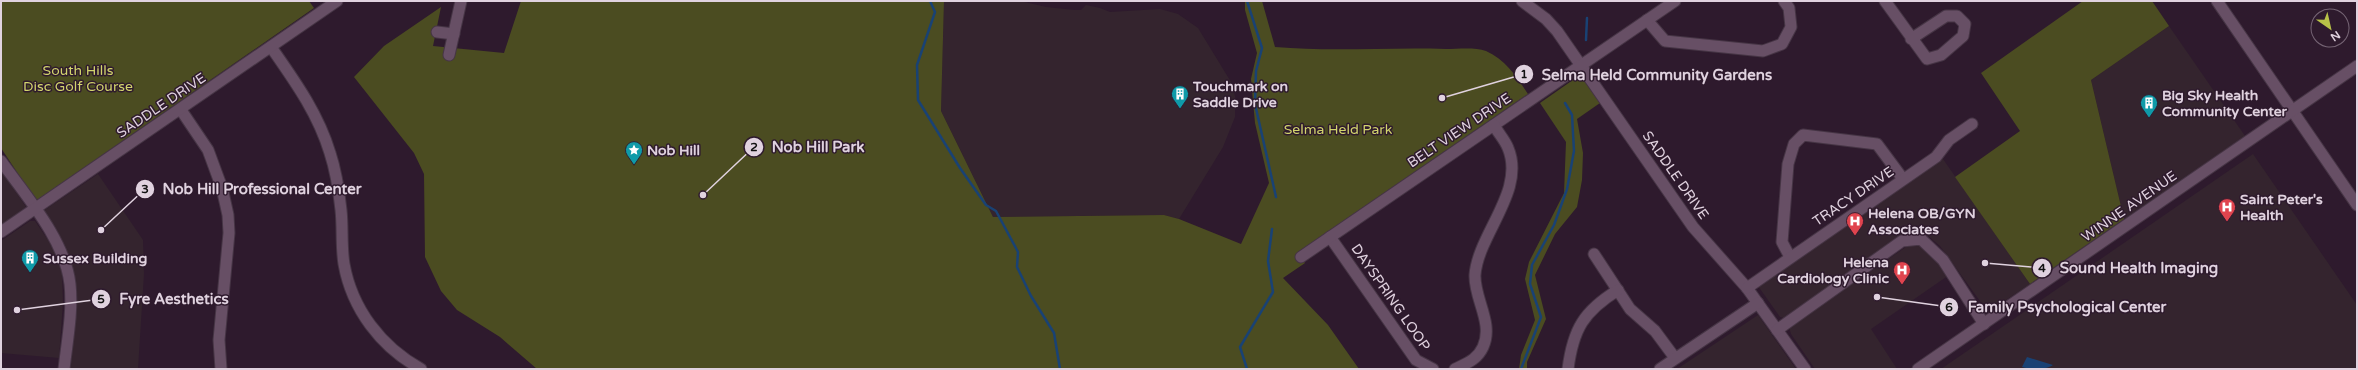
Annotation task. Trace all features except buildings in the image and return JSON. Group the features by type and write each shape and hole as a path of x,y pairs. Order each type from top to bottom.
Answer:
{"street":[{"name":"SADDLE DRIVE","path":"1,232 181,110 337,1"},
{"path":"449,55 461,1"},
{"name":"SADDLE DRIVE","path":"1523,1 1546,19 1582,65 1693,226 1747,288 1805,369"},
{"name":"BELT VIEW DRIVE","path":"1300,257 1675,1"},
{"path":"1647,20 1665,41 1763,51 1782,44 1791,27 1789,8 1784,1"},
{"path":"1885,1 1911,40 1927,59 1941,55 1963,36 1965,24 1957,16 1946,16 1911,40"},
{"path":"2217,1 2357,205"},
{"path":"437,32 454,34"},
{"path":"271,47 309,104 331,154 341,210 344,263 352,293 359,310 393,350 420,369"},
{"name":"WINNE AVENUE","path":"1918,369 2357,66"},
{"path":"181,110 208,150 222,188 228,214 229,233 219,340 221,369"},
{"name":"TRACY DRIVE","path":"1747,288 1936,157 1949,140 1972,124"},
{"path":"1455,369 1475,359 1484,346 1485,320 1478,297 1475,276 1479,254 1507,195 1512,174 1509,149 1494,125"},
{"path":"1790,257 1782,242 1788,164 1794,144 1803,135 1877,144 1903,179"},
{"path":"1,161 35,209 57,244 67,267 70,285 70,304 64,369"},
{"name":"DAYSPRING LOOP","path":"1330,236 1416,360 1433,369"},
{"path":"1777,330 1902,241 1921,239 1943,260 1984,324"},
{"path":"1594,254 1630,309 1654,331 1675,358"},
{"path":"1568,369 1569,356 1580,323 1597,303 1618,290"},
{"path":"1660,369 1758,303"}],"shaded area":[{"path":"944,1 1020,1 1046,7 1075,10 1081,10 1086,5 1110,12 1160,9 1178,14 1198,28 1231,82 1235,96 1235,117 1223,147 1179,219 1164,215 993,217 941,111"},
{"path":"2169,26 2245,136 2124,219 2091,80"},
{"name":"Saint Peter's Health","path":"2253,154 2357,305 2357,369 1941,369"},
{"path":"1943,159 2030,284 1988,312 1940,246 1927,235 1912,234 1905,236 1790,315 1784,318 1780,317 1758,286"},
{"path":"1,170 26,207 1,225"},
{"path":"98,174 143,240 144,274 138,369 70,369 70,262 63,243 43,211"},
{"path":"30,221 35,221 48,240 58,259 62,274 63,302 59,358 1,353 1,241"},
{"path":"1914,243 1923,245 1949,275 1871,329 1897,369 1815,369 1791,334 1789,327"},
{"path":"1758,315 1796,369 1677,369"}],"green space":[{"name":"South Hills Disc Golf Course","path":"1,1 309,1 314,8 36,201 1,148"},
{"name":"Selma Held Park","path":"521,1 944,1 941,111 993,217 1164,215 1179,219 1241,244 1269,183 1255,123 1251,79 1257,53 1245,10 1245,1 1262,1 1275,47 1318,49 1477,49 1486,51 1505,64 1515,75 1528,94 1298,252 1305,263 1283,278 1328,325 1359,369 537,369 500,337 457,310 441,291 425,257 424,174 414,153 354,77 384,46 441,7 433,46 504,53"},
{"path":"2083,1 2152,1 2169,26 2091,80 2124,219 2030,284 1955,177 2020,131 1981,73"},
{"path":"1580,75 1600,103 1577,119 1583,153 1582,180 1577,207 1555,234 1535,275 1546,319 1527,362 1527,369 1519,369 1521,355 1535,320 1525,279 1529,262 1564,193 1566,142 1540,103"}],"water":[{"path":"2027,357 2053,365 2038,369 2022,367"}],"waterway":[{"path":"930,1 935,12 917,65 918,100 960,168 986,205 996,211 1018,252 1017,267 1031,296 1054,333 1060,369"},
{"path":"1247,1 1262,48 1256,71 1255,104 1276,197"},
{"path":"1586,40 1587,18"},
{"path":"1521,369 1541,317 1530,284 1532,265 1554,225 1567,189 1574,151 1572,115 1565,103"},
{"path":"1247,369 1240,347 1273,292 1268,261 1272,229"}],"place":[{"name":"Selma Held Community Gardens","path":"1442,98"},
{"name":"Touchmark on Saddle Drive","path":"1180,109"},
{"name":"Big Sky Health Community Center","path":"2149,118"},
{"name":"Nob Hill","path":"634,165"},
{"name":"Nob Hill Park","path":"703,195"},
{"name":"Saint Peter's Health","path":"2227,222"},
{"name":"Nob Hill Professional Center","path":"101,230"},
{"name":"Helena OB/GYN Associates","path":"1855,236"},
{"name":"Sound Health Imaging","path":"1985,263"},
{"name":"Sussex Building","path":"30,273"},
{"name":"Helena Cardiology Clinic","path":"1902,285"},
{"name":"Family Psychological Center","path":"1877,297"},
{"name":"Fyre Aesthetics","path":"17,310"}]}
